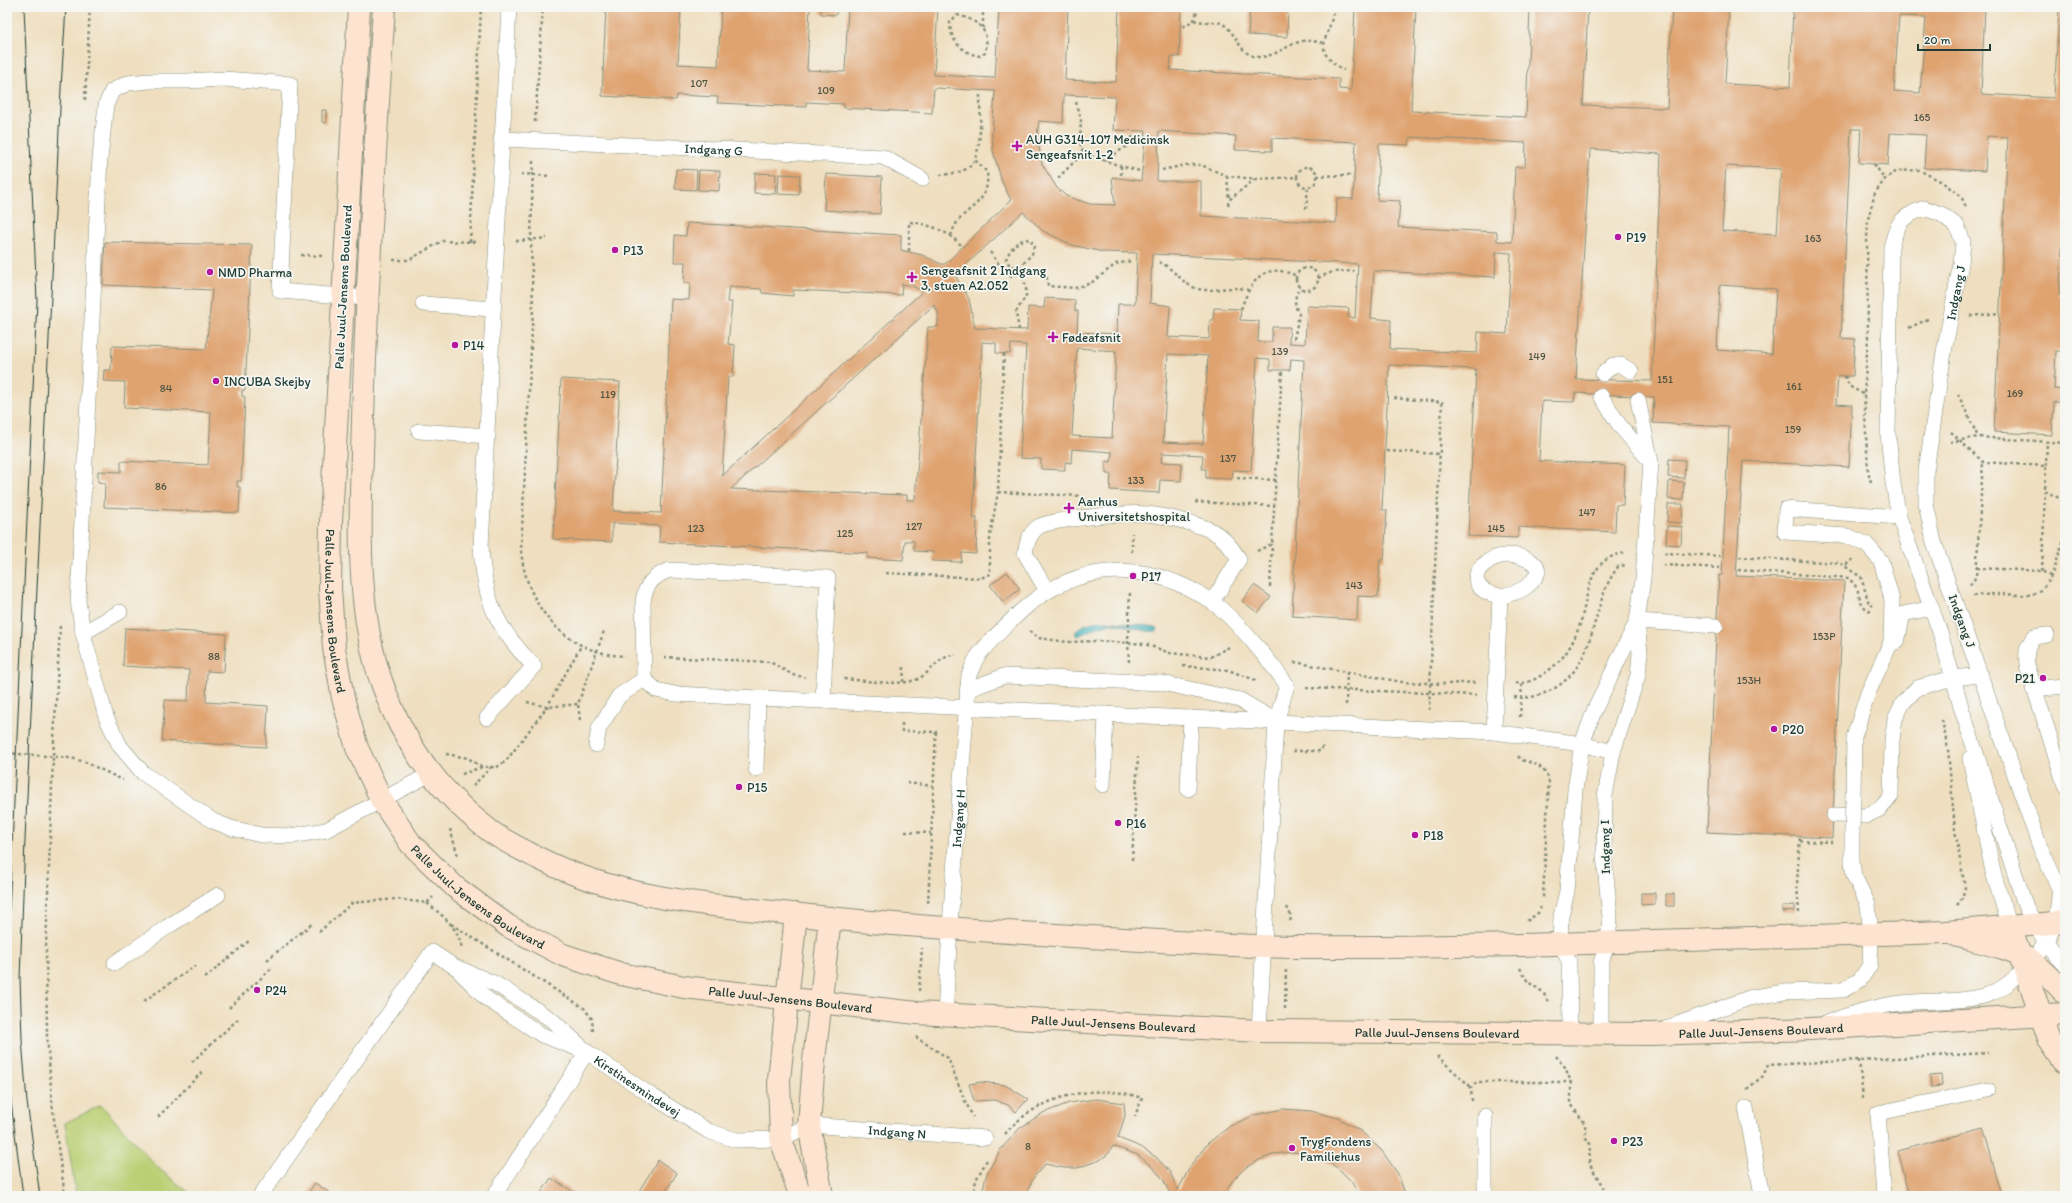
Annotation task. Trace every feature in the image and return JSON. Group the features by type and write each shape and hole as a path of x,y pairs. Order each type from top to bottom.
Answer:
{"street":[{"name":"Palle Juul-Jensens Boulevard","path":"358,7 331,521 330,588 334,648 342,698 357,748 382,801 411,844 455,887 508,926 562,955 621,974 670,984 786,1000 945,1015 1259,1031 1601,1032 1651,1034 1810,1029 2058,1013"},
{"name":"Palle Juul-Jensens Boulevard","path":"384,7 366,298 360,530 364,593 371,642 382,684 401,729 430,774 457,802 492,833 544,861 592,880 643,895 700,904 950,929 1264,946 1513,946 1560,943 1608,943 1946,932 2010,927 2050,927"},
{"path":"796,914 779,1080 782,1139 798,1189 803,1196"},
{"path":"822,1196 809,1125 814,1061 822,1003 830,918"},
{"path":"2010,927 2025,961 2058,1013 2050,1041 2065,1063"},
{"path":"1946,932 2025,961 2053,979 2065,993"}],"lane":[{"path":"487,718 534,666 516,648 499,624 488,597 485,584 482,546 501,139 509,7"},
{"path":"366,298 280,291 290,84 224,79 188,82 149,81 128,82 112,91 106,105 100,158 78,601 83,634 106,717 120,746 143,774 214,821 231,828 261,835 291,836 326,830 430,774"},
{"name":"Indgang G","path":"501,139 883,157 922,179"},
{"name":"Indgang J","path":"1962,710 1932,608 1900,517 1893,483 1888,434 1891,247 1896,228 1906,215 1924,208 1941,214 1957,226 1962,242 1961,263 1934,416 1926,472 1926,504 1934,542 1999,731 2040,847 2062,896"},
{"path":"424,304 493,309"},
{"path":"1603,374 1613,365 1621,365 1632,371"},
{"path":"1601,396 1620,426 1651,462"},
{"path":"1570,1033 1569,961 1560,943 1561,916 1567,891 1574,790 1582,744 1594,711 1637,621 1644,558 1651,462 1638,400"},
{"path":"419,431 488,436"},
{"path":"1651,1034 1749,998 1784,992 1842,990 1860,980 1870,965 1871,934 1868,904 1854,876 1852,862 1854,736 1868,693 1891,642 1892,603 1881,561 1866,544 1846,536 1785,532 1786,509 1900,517"},
{"path":"1047,591 1025,553 1028,538 1039,527 1058,521 1146,514 1212,531 1230,545 1239,559 1212,602"},
{"path":"823,701 828,578 670,570 659,574 651,580 645,590 643,601 642,656 644,680 656,690 675,694 966,708 1276,722 1345,724 1494,732 1582,744 1614,752"},
{"name":"Indgang H","path":"945,1015 969,675 978,656 1016,617 1047,591 1067,581 1084,575 1104,572 1131,572 1156,576 1184,586 1212,602 1275,669 1286,685"},
{"path":"1494,732 1500,596"},
{"path":"1868,693 1894,654 1903,620 1903,614 1932,608"},
{"path":"83,634 120,612"},
{"path":"1637,621 1716,626"},
{"name":"Indgang I","path":"1601,1032 1601,962 1608,943 1610,917 1604,855 1605,796 1614,752 1638,675 1640,654 1637,621"},
{"path":"2048,635 2034,637 2026,650 2027,666 2033,689 2065,785"},
{"path":"967,690 1004,676 1162,683 1240,700 1276,722"},
{"path":"1834,814 1865,816 1880,809 1890,796 1892,740 1895,720 1904,703 1918,688 1953,678 1981,676"},
{"path":"596,745 599,728 619,696 644,680"},
{"path":"1259,1031 1276,722 1286,685"},
{"path":"2033,689 2065,686"},
{"path":"756,769 758,698"},
{"path":"1962,710 1993,872 2010,927"},
{"path":"1962,710 2026,908 2050,927 2065,965"},
{"path":"1103,785 1106,714"},
{"path":"1188,789 1191,718"},
{"path":"115,963 167,926 218,895"},
{"path":"1810,1029 1861,1010 1902,1003 1968,998 1988,994 2008,982 2025,961 2050,927 2062,896"},
{"path":"260,1196 432,952 455,967 496,984 552,1020 587,1052"},
{"name":"Kirstinesmindevej","path":"494,1196 587,1052 649,1094 708,1131 736,1140 782,1139 809,1125"},
{"path":"1884,1196 1878,1113 1988,1090"},
{"path":"1746,1108 1762,1196"},
{"path":"1485,1116 1485,1196"},
{"name":"Indgang N","path":"809,1125 985,1138"}],"path":[{"path":"470,242 481,7"},
{"path":"543,7 534,141 531,240 533,309 521,550 523,568 536,601 554,624 581,646 596,652 610,655 770,662 793,675 903,682 918,678 947,656 978,656"},
{"path":"982,7 983,28 988,42 986,53 980,56 970,54 960,47 950,34 950,22 957,15 970,18 983,28"},
{"path":"1334,7 1323,47 1325,55 1333,64 1344,70"},
{"path":"1183,27 1194,20 1197,12"},
{"path":"1194,20 1204,24 1215,22 1222,23 1230,30 1246,53 1259,57 1272,55 1302,41 1324,43"},
{"path":"922,179 957,172 969,167 975,160 978,148 980,95"},
{"path":"1076,102 1081,118 1080,142 1083,153"},
{"path":"1104,161 1126,146 1134,134"},
{"path":"1083,153 1104,161 1140,171"},
{"path":"1058,178 1083,153"},
{"path":"951,236 957,221 979,203 986,193 988,182 987,172 975,160"},
{"path":"1874,164 1885,179"},
{"path":"1162,170 1186,165 1201,165 1227,176 1256,179 1297,177"},
{"path":"1121,166 1121,175"},
{"path":"1303,168 1314,170 1317,176 1313,185 1308,187 1299,182 1297,177 1298,172 1303,168"},
{"path":"1227,176 1228,205"},
{"path":"1317,176 1350,176"},
{"path":"1229,200 1256,179"},
{"path":"1306,209 1308,187"},
{"path":"908,251 909,222 920,223 940,229 951,236 963,247"},
{"path":"368,259 409,260 442,241 496,242 547,238"},
{"path":"1000,264 1006,259 1012,248 1022,240 1030,240 1034,246 1032,254 1020,267 1021,275 1026,287 1026,296 1016,312 1019,330"},
{"path":"990,252 1000,264 1003,271 1011,276 1021,275 1028,271 1040,269 1047,278 1048,286 1075,288 1091,283 1116,264 1131,260"},
{"path":"282,254 344,258"},
{"path":"1006,259 1010,266 1020,267"},
{"path":"1159,262 1169,266 1184,282 1196,288 1210,290 1237,287 1248,290"},
{"path":"1308,268 1315,271 1318,278 1317,284 1312,289 1305,290 1297,282 1297,276 1301,270 1308,268"},
{"path":"1240,309 1248,290 1256,278 1266,272 1276,269 1285,270 1297,276"},
{"path":"1318,278 1332,272 1354,271"},
{"path":"1294,339 1300,315 1295,305 1296,295 1300,286"},
{"path":"1867,328 1909,329 1953,306"},
{"path":"1968,316 2000,313"},
{"path":"886,572 981,578 990,574 990,536 998,492 1004,354"},
{"path":"1270,587 1282,370"},
{"path":"1846,376 1849,386 1864,395 1889,400"},
{"path":"1394,398 1442,402 1428,729"},
{"path":"1934,416 1983,462 2046,466"},
{"path":"1930,445 1978,437 2065,442"},
{"path":"2042,572 2048,441"},
{"path":"1387,451 1440,454"},
{"path":"1970,597 1970,585 1976,577 1977,568 1983,462"},
{"path":"1238,478 1276,480"},
{"path":"2045,491 2065,501"},
{"path":"998,492 1086,496"},
{"path":"1188,502 1274,506"},
{"path":"1239,559 1272,544"},
{"path":"1176,666 1228,670 1260,681 1286,685 1346,690 1429,694 1495,689 1522,684 1537,679 1553,668 1565,656 1580,624 1587,593 1595,572 1603,560 1616,554 1721,568"},
{"path":"1287,660 1402,682 1495,689 1527,699 1546,693 1566,681 1582,661 1596,625 1608,579 1618,567 1631,564 1644,558 1721,556"},
{"path":"1739,557 1840,563 1861,576 1869,604 1872,607 1892,603"},
{"path":"1977,568 2042,572 2050,576"},
{"path":"1950,589 1970,585"},
{"path":"1129,664 1128,622 1130,606"},
{"path":"1016,617 1026,629 1039,638 1067,642 1128,642 1145,644 1170,653 1211,657 1228,650 1244,635"},
{"path":"596,745 583,736 578,704 604,631"},
{"path":"430,774 441,756 448,753 468,758 482,767 497,767 506,761 547,707 581,646"},
{"path":"1121,663 1137,664"},
{"path":"1345,724 1347,672"},
{"path":"510,693 528,702 547,707 578,704"},
{"path":"1290,755 1292,751 1321,750 1324,741 1325,724"},
{"path":"7,753 71,758 85,762 118,779 128,781 135,780 143,774"},
{"path":"1132,860 1138,757"},
{"path":"907,783 934,786"},
{"path":"905,832 931,834"},
{"path":"1799,913 1797,884 1800,837"},
{"path":"427,903 451,924 584,1008 594,1026 587,1052"},
{"path":"1284,1031 1287,946 1291,916 1286,904"},
{"path":"266,960 313,923"},
{"path":"451,924 459,936 463,953 455,967"},
{"path":"205,978 250,940"},
{"path":"144,1001 195,966"},
{"path":"229,1008 273,967"},
{"path":"192,1062 238,1019"},
{"path":"1408,1032 1471,1087"},
{"path":"1746,1108 1747,1087 1763,1076 1768,1065 1988,1053"},
{"path":"1859,1060 1863,1098 1878,1113"},
{"path":"158,1117 202,1072"},
{"path":"1004,1136 1012,1126 1038,1107 1068,1095 1101,1091 1133,1095 1142,1098 1135,1116"},
{"path":"973,1196 976,1180 988,1157"}],"green space":[{"path":"101,1105 157,1167 193,1196 76,1196 65,1123"}],"water":[{"path":"1106,621 1156,627 1157,629 1156,631 1145,631 1121,625 1106,624 1078,636 1075,634 1080,627 1084,625 1093,622"}],"building":[{"path":"606,7 681,7 678,64 718,66 721,7 810,7 807,70 845,72 848,7 938,7 934,75 995,78 999,7 1068,7 1065,80 1116,82 1119,7 1181,7 1179,57 1171,57 1170,70 1339,79 1339,89 1351,90 1355,7 1416,7 1411,111 1526,117 1530,7 1588,7 1583,105 1667,108 1672,7 1729,7 1725,84 1790,87 1793,7 1985,7 1981,94 2054,98 2059,7 2065,7 2065,206 2059,295 2065,296 2065,351 2056,351 2054,389 2065,390 2065,403 2054,402 2052,435 1994,432 2008,137 1987,136 1985,171 1924,168 1926,135 1890,133 1888,165 1859,163 1861,129 1851,129 1841,338 1855,339 1853,376 1838,376 1836,404 1852,405 1849,467 1743,461 1736,576 1844,581 1832,838 1707,832 1719,575 1722,575 1729,427 1653,423 1654,397 1575,393 1574,402 1542,401 1539,461 1625,465 1623,505 1616,505 1615,532 1518,527 1518,538 1468,536 1476,369 1389,365 1382,510 1387,510 1384,560 1380,560 1378,597 1358,596 1357,620 1292,616 1304,360 1291,359 1290,370 1270,370 1270,359 1257,358 1251,471 1233,470 1232,479 1206,478 1206,469 1202,469 1203,455 1162,453 1161,462 1182,463 1181,481 1160,480 1159,493 1110,490 1111,474 1106,474 1106,461 1111,462 1112,452 1072,449 1071,463 1065,462 1065,470 1041,469 1041,459 1020,458 1026,345 1011,344 1010,354 996,353 996,343 982,342 973,518 977,518 976,554 962,553 961,562 932,561 933,552 914,551 914,541 905,541 903,560 867,558 868,553 659,542 660,526 612,523 612,542 553,539 561,379 620,382 613,511 661,513 671,299 689,300 690,283 684,283 685,262 674,262 675,235 686,236 687,223 901,235 901,250 922,255 941,264 945,264 1011,200 1002,182 993,151 992,135 995,91 934,88 932,113 844,108 844,104 806,102 806,107 717,103 718,97 677,95 676,100 602,96","holes":["1899,16 1926,17 1920,93 1894,91","1064,95 1115,97 1113,130 1146,131 1141,181 1112,177 1115,205 1090,204 1066,196 1057,188 1042,164 1037,136 1039,121 1063,123","1159,131 1236,136 1235,150 1272,151 1272,138 1356,142 1353,199 1337,198 1336,223 1201,216 1201,181 1157,181","1410,137 1526,143 1525,167 1515,167 1512,242 1497,241 1497,232 1398,227 1400,201 1377,200 1379,144 1409,145","1590,149 1661,154 1652,381 1576,379","1726,166 1781,169 1777,234 1722,231","1023,212 1043,231 1072,245 1103,252 1137,253 1135,304 1118,304 1117,334 1077,332 1078,311 1075,311 1075,300 1045,298 1044,308 1028,307 1027,330 975,328 969,299 955,275","1496,252 1511,253 1507,334 1478,332 1477,353 1390,349 1391,320 1371,318 1374,271 1495,277","1152,254 1358,264 1355,318 1348,317 1349,308 1307,306 1305,344 1289,343 1290,327 1272,327 1272,342 1258,342 1259,321 1240,320 1241,309 1214,308 1213,320 1210,320 1209,339 1168,337 1170,306 1150,303","902,284 912,286 923,291 722,476 728,377 733,377 735,345 728,344 732,302 727,302 729,287 761,289 762,293 793,296 793,290 901,295","1720,285 1776,289 1772,354 1717,350","934,305 938,312 938,327 928,327 915,500 907,500 907,495 731,489","1077,348 1116,351 1112,438 1072,436","1168,354 1208,356 1203,444 1163,442"]},
{"path":"821,7 837,7 836,15 821,14"},
{"path":"1250,7 1288,7 1287,37 1248,35"},
{"path":"322,110 326,110 326,123 322,122"},
{"path":"676,169 697,170 696,190 675,189"},
{"path":"699,170 720,171 719,191 698,190"},
{"path":"755,173 776,174 775,194 754,193"},
{"path":"779,174 800,175 799,195 778,194"},
{"path":"826,174 882,177 880,214 824,210"},
{"path":"105,242 252,245 245,390 242,390 242,396 245,397 241,481 237,481 237,487 240,487 239,513 104,507 105,483 98,482 98,471 121,472 121,461 208,465 211,412 124,408 125,382 103,381 104,370 111,370 112,346 206,349 212,290 103,285"},
{"path":"1669,459 1685,460 1684,478 1668,477"},
{"path":"1669,481 1684,482 1683,500 1668,499"},
{"path":"1668,504 1683,504 1682,523 1667,522"},
{"path":"1667,526 1682,527 1681,545 1666,544"},
{"path":"1007,572 1020,589 1003,602 990,585"},
{"path":"1254,585 1271,597 1258,613 1242,601"},
{"path":"125,628 226,634 224,672 207,671 206,702 268,706 266,747 162,741 165,700 188,701 189,670 123,666"},
{"path":"1641,893 1655,893 1655,904 1641,905"},
{"path":"1666,894 1674,894 1674,906 1666,906"},
{"path":"1795,905 1795,911 1782,912 1782,906"},
{"path":"1941,1075 1942,1086 1931,1087 1930,1076"},
{"path":"981,1082 1005,1085 1028,1099 1016,1112 1008,1105 994,1100 974,1101 969,1084"},
{"name":"TrygFondens Familiehus","path":"1096,1099 1124,1103 1125,1116 1118,1138 1141,1147 1157,1158 1170,1172 1178,1190 1191,1165 1208,1143 1230,1126 1255,1115 1283,1109 1311,1111 1338,1118 1362,1132 1382,1151 1398,1174 1406,1196 1360,1196 1351,1181 1339,1169 1325,1160 1309,1154 1292,1152 1275,1154 1259,1160 1245,1168 1233,1180 1223,1196 1171,1196 1163,1179 1151,1166 1138,1155 1113,1146 1109,1153 1100,1160 1077,1168 1064,1168 1045,1164 1034,1177 1025,1196 981,1196 987,1173 1001,1149 1020,1128 1043,1113 1069,1103"},
{"path":"1983,1128 2002,1196 1910,1196 1898,1151"},
{"path":"658,1160 677,1173 663,1196 636,1196"},
{"path":"551,1178 580,1196 539,1196"},
{"path":"315,1183 334,1196 306,1196"}],"tram line":[{"path":"7,955 37,301 24,7"},
{"path":"40,1196 27,1102 22,1040 20,978 25,839 66,7"},
{"path":"7,1036 11,1102 23,1196"}],"place":[{"name":"AUH G314-107 Medicinsk Sengeafsnit 1-2","path":"1017,146"},
{"name":"P19","path":"1618,237"},
{"name":"P13","path":"615,250"},
{"name":"NMD Pharma","path":"210,272"},
{"name":"Sengeafsnit 2 Indgang 3, stuen A2.052","path":"912,277"},
{"name":"Fødeafsnit","path":"1053,337"},
{"name":"P14","path":"455,345"},
{"name":"INCUBA Skejby","path":"216,381"},
{"name":"Aarhus Universitetshospital","path":"1069,508"},
{"name":"P17","path":"1133,576"},
{"name":"P21","path":"2043,678"},
{"name":"P20","path":"1774,729"},
{"name":"P15","path":"739,787"},
{"name":"P16","path":"1118,823"},
{"name":"P18","path":"1415,835"},
{"name":"P24","path":"257,990"},
{"name":"P23","path":"1614,1141"},
{"name":"TrygFondens Familiehus","path":"1292,1148"}]}
